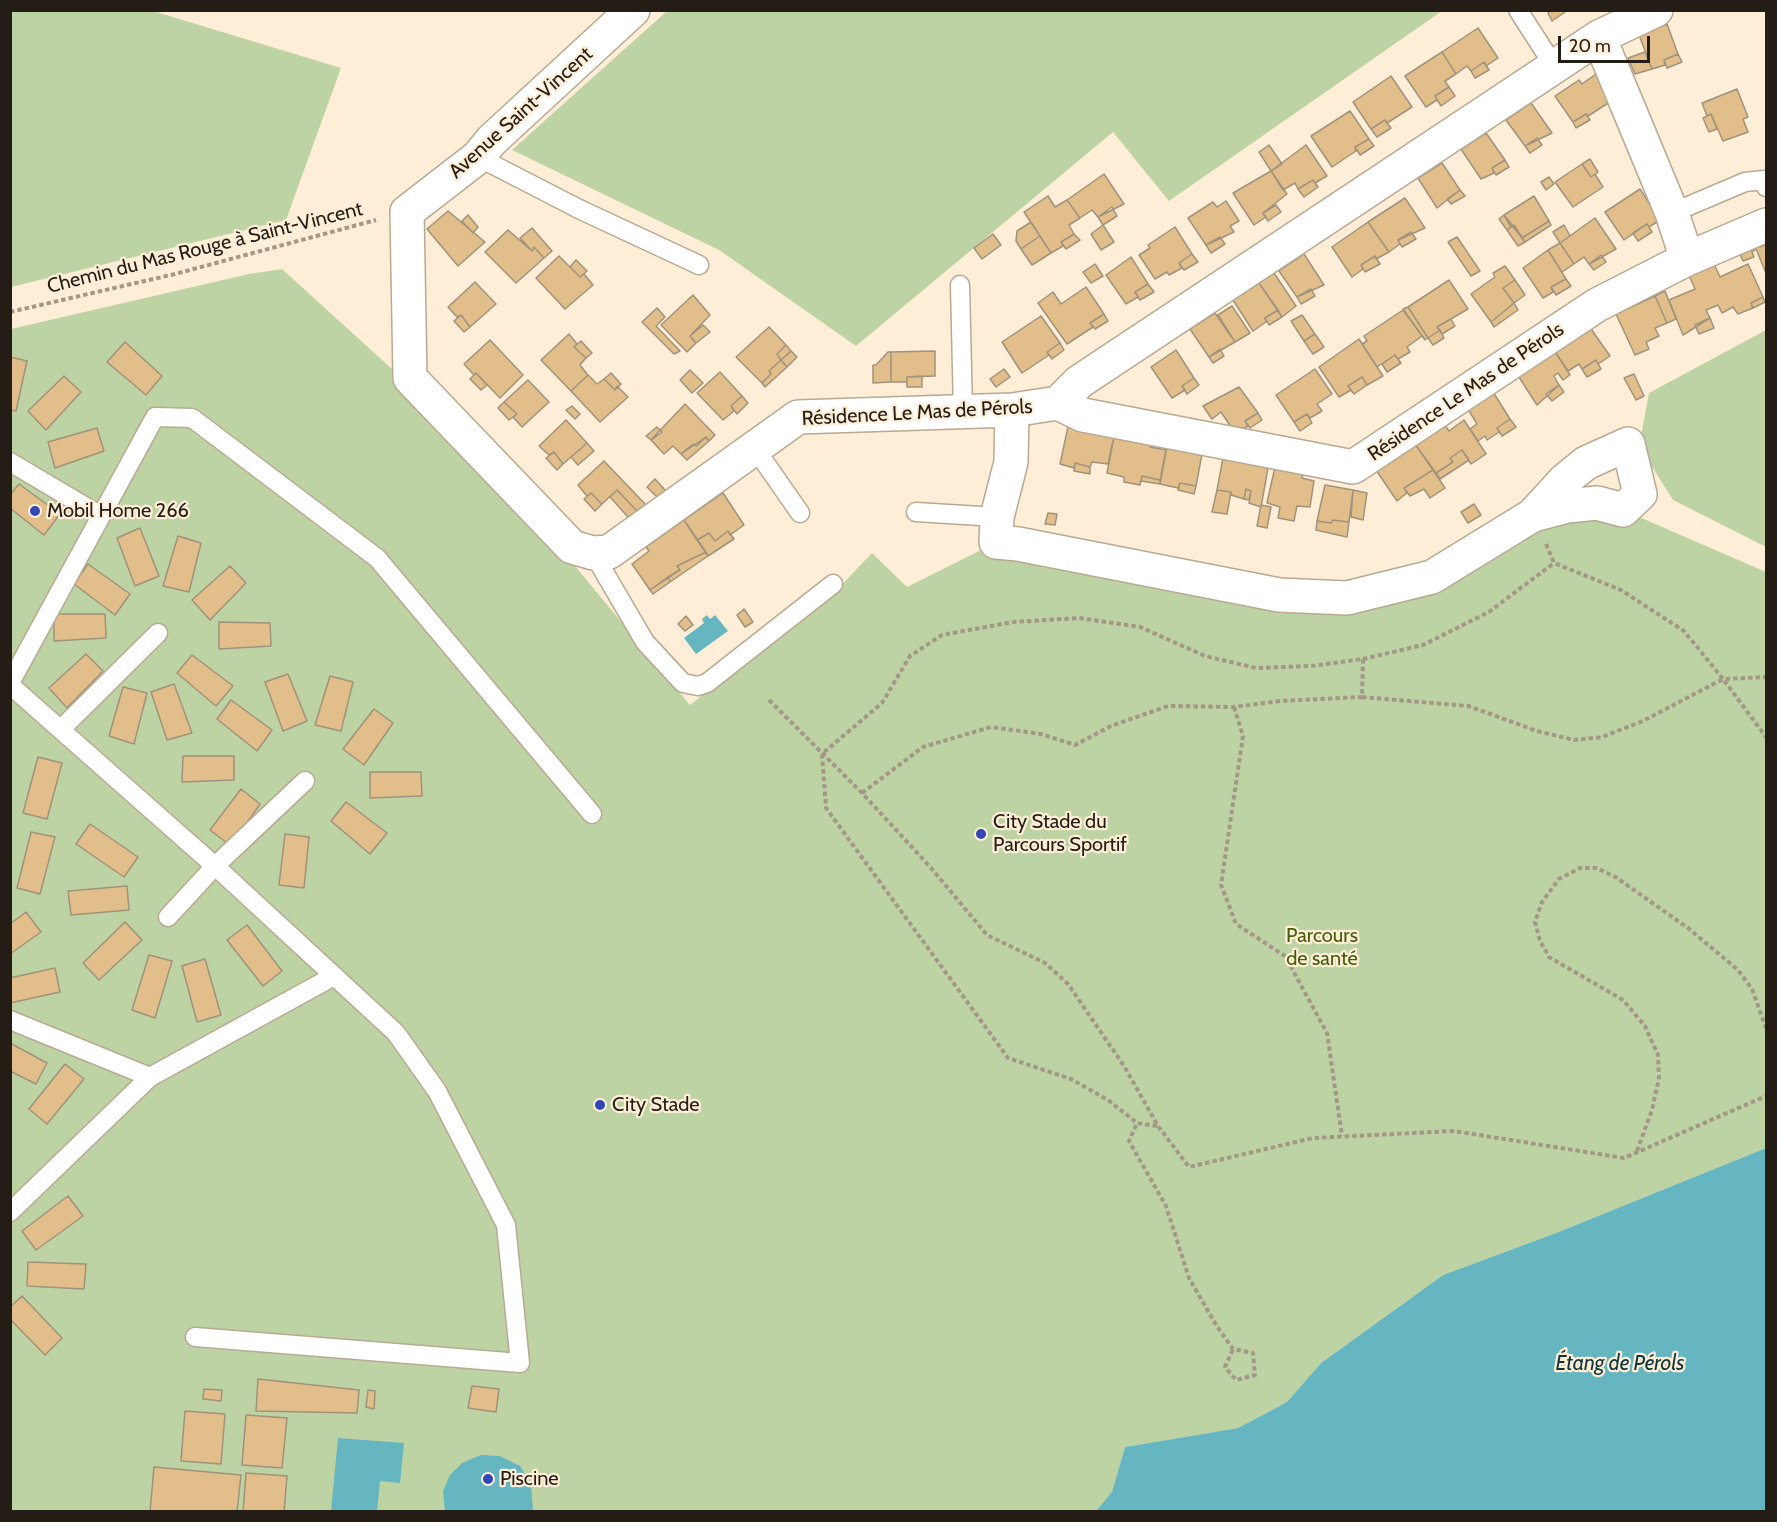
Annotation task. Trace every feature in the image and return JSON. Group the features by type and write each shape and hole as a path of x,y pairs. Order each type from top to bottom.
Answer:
{"street":[{"name":"Avenue Saint-Vincent","path":"406,212 478,157 492,140 633,10"},
{"name":"Résidence Le Mas de Pérols","path":"1058,404 1078,382 1554,66 1599,37 1656,10"},
{"path":"1599,37 1672,213 1687,259"},
{"path":"406,212 410,378 572,547 593,553"},
{"name":"Résidence Le Mas de Pérols","path":"593,553 609,552 798,417 1012,410 1058,404 1083,415 1353,467 1597,305 1687,259 1767,225"},
{"path":"1012,410 1011,462 997,517 996,542 1018,544 1279,595 1347,598 1432,577 1533,516"}],"lane":[{"path":"1518,10 1554,66"},
{"path":"478,157 579,209 699,265"},
{"path":"1672,213 1745,182 1764,180 1767,187"},
{"path":"960,285 963,412"},
{"path":"195,1337 520,1363 506,1225 437,1091 396,1033 215,866 10,684 154,417 192,418 376,558 592,814"},
{"path":"754,447 800,513"},
{"path":"10,462 101,516"},
{"path":"916,513 997,517"},
{"path":"593,553 645,642 683,683 698,686 707,683 833,584"},
{"path":"61,729 158,633"},
{"path":"168,917 215,866 305,781"},
{"path":"10,1212 150,1077 334,976"},
{"path":"10,1020 150,1077"}],"path":[{"name":"Chemin du Mas Rouge à Saint-Vincent","path":"10,312 216,264 406,212"},
{"path":"1533,516 1554,563 1621,590 1684,631 1767,737"},
{"path":"822,754 882,703 910,656 942,635 1013,622 1079,618 1140,627 1205,656 1256,668 1311,666 1363,659 1423,645 1489,612 1554,563"},
{"path":"1362,697 1363,659"},
{"path":"862,793 923,747 991,727 1041,734 1075,745 1112,726 1168,706 1234,707 1280,701 1362,697 1468,706 1537,731 1574,740 1602,736 1643,721 1723,679 1767,677"},
{"path":"769,700 862,793 933,869 987,935 1045,963 1068,984 1124,1066 1158,1126 1189,1167 1312,1138 1454,1131 1624,1158 1767,1096"},
{"path":"1234,707 1243,736 1221,885 1236,924 1285,956 1327,1033 1342,1137"},
{"path":"822,754 826,808 1008,1058 1071,1078 1108,1100 1137,1123 1158,1126"},
{"path":"1637,1152 1652,1110 1659,1078 1658,1055 1645,1026 1623,1000 1549,957 1540,941 1535,922 1542,902 1559,879 1580,868 1597,868 1617,878 1688,928 1738,970 1752,989 1767,1028"},
{"path":"1137,1123 1129,1141 1166,1206 1189,1278 1216,1325 1233,1349 1253,1353 1256,1375 1236,1380 1225,1367 1233,1349"}],"green space":[{"path":"10,11 153,11 341,68 286,220 11,287"},
{"path":"667,11 1442,11 1169,201 1113,132 856,346 719,250 512,150"},
{"name":"Parcours de santé","path":"282,269 392,369 561,549 690,705 834,593 872,553 907,587 979,551 1182,575 1347,598 1497,538 1623,510 1766,572 1766,1148 1556,1233 1443,1275 1321,1363 1287,1402 1238,1428 1125,1447 1112,1493 1096,1511 11,1512 11,329 249,274"},
{"path":"1766,330 1766,547 1673,500 1639,446 1649,393"}],"water":[{"path":"707,615 710,619 715,615 728,631 696,654 684,638 704,623 702,619"},
{"name":"Étang de Pérols","path":"1766,1148 1766,1511 1096,1511 1112,1492 1125,1447 1238,1428 1287,1402 1321,1363 1443,1275 1556,1233"},
{"path":"338,1438 404,1443 400,1483 380,1481 377,1511 331,1511"},
{"name":"Piscine","path":"481,1455 500,1456 520,1466 531,1484 533,1511 445,1511 443,1491 450,1475 462,1463"}],"building":[{"path":"1551,10 1565,10 1565,12 1552,21 1548,13"},
{"path":"1667,24 1678,54 1664,60 1665,65 1652,69 1639,35"},
{"path":"1478,28 1498,58 1486,66 1484,62 1471,71 1467,66 1456,74 1442,52"},
{"path":"1442,52 1456,74 1445,81 1449,87 1435,96 1437,100 1426,107 1405,76"},
{"path":"1645,52 1652,69 1635,74 1628,58"},
{"path":"1678,54 1682,62 1667,68 1664,60"},
{"path":"1484,62 1489,70 1475,78 1471,71"},
{"path":"1596,74 1613,100 1588,116 1586,114 1573,122 1555,96 1579,80 1582,84"},
{"path":"1391,76 1412,107 1387,123 1385,120 1371,129 1353,102"},
{"path":"1449,87 1455,96 1441,106 1435,96"},
{"path":"1737,89 1748,117 1743,119 1748,132 1723,141 1711,114 1707,116 1702,103"},
{"path":"1531,103 1552,133 1525,146 1506,120"},
{"path":"1350,111 1369,139 1355,147 1356,151 1332,167 1311,136"},
{"path":"1586,114 1590,120 1576,128 1573,122"},
{"path":"1711,114 1717,129 1709,132 1703,118"},
{"path":"1385,120 1391,128 1377,137 1371,129"},
{"path":"1486,133 1505,160 1492,168 1494,173 1481,179 1461,149"},
{"path":"1537,138 1542,145 1530,153 1525,146"},
{"path":"1369,139 1374,146 1360,155 1355,147"},
{"path":"1269,145 1282,164 1271,171 1259,152"},
{"path":"1306,145 1327,176 1315,183 1313,180 1298,189 1295,183 1283,190 1271,171"},
{"path":"1590,159 1598,172 1591,177 1582,164"},
{"path":"1505,160 1509,167 1496,175 1492,168"},
{"path":"1442,163 1460,190 1437,208 1418,178"},
{"path":"1582,164 1591,177 1595,174 1603,187 1573,207 1555,182"},
{"path":"1271,171 1287,194 1263,213 1266,217 1254,225 1233,193"},
{"path":"1104,174 1124,204 1098,217 1092,210 1080,218 1067,200"},
{"path":"1549,177 1554,184 1546,190 1541,182"},
{"path":"1313,180 1318,187 1304,197 1298,189"},
{"path":"1640,189 1660,220 1649,227 1647,224 1624,240 1605,212"},
{"path":"1460,190 1465,196 1451,204 1447,199"},
{"path":"1048,196 1055,207 1067,200 1080,218 1069,225 1074,234 1061,242 1063,246 1051,253 1024,212"},
{"path":"1534,196 1549,221 1522,238 1504,215"},
{"path":"1405,198 1425,228 1398,240 1400,244 1389,252 1368,222"},
{"path":"1226,201 1239,221 1230,226 1234,232 1206,245 1188,218 1213,202 1217,207"},
{"path":"1276,205 1281,212 1268,221 1263,213"},
{"path":"1112,207 1117,216 1103,225 1098,217"},
{"path":"448,211 485,242 458,266 427,229"},
{"path":"468,215 478,227 473,233 462,221"},
{"path":"1504,215 1511,227 1507,230 1499,219"},
{"path":"1595,218 1616,249 1589,264 1584,257 1574,264 1560,243"},
{"path":"1549,221 1551,225 1525,242 1522,238"},
{"path":"1031,222 1040,236 1021,249 1016,241 1017,231"},
{"path":"1368,222 1389,252 1376,259 1375,256 1361,265 1363,269 1352,277 1332,247"},
{"path":"1647,224 1652,232 1638,241 1633,233"},
{"path":"1103,225 1114,242 1101,250 1091,234"},
{"path":"1514,225 1525,242 1518,246 1507,230"},
{"path":"1564,225 1570,236 1560,243 1553,232"},
{"path":"1175,227 1192,254 1179,263 1182,268 1169,275 1167,272 1155,279 1139,255 1150,248 1148,245"},
{"path":"532,228 552,251 544,258 534,247 532,251 520,238"},
{"path":"508,230 532,251 534,247 544,258 516,283 485,252"},
{"path":"1411,232 1416,239 1402,247 1398,240"},
{"path":"993,234 1001,245 982,259 974,248"},
{"path":"1074,234 1080,240 1066,249 1061,242"},
{"path":"1040,236 1051,253 1032,265 1021,249"},
{"path":"1220,237 1225,244 1211,253 1206,245"},
{"path":"1457,237 1480,271 1471,276 1448,242"},
{"path":"1560,243 1574,264 1562,272 1548,250"},
{"path":"1757,244 1760,247 1766,244 1766,273 1756,249 1752,252 1750,247"},
{"path":"1750,247 1754,257 1743,261 1739,252"},
{"path":"1548,250 1566,279 1551,287 1553,292 1543,298 1523,268"},
{"path":"1192,254 1198,262 1184,270 1179,263"},
{"path":"1304,254 1324,285 1297,297 1279,271"},
{"path":"1601,255 1606,262 1594,270 1589,264"},
{"path":"559,256 580,277 584,274 593,285 565,309 536,278"},
{"path":"1375,256 1380,264 1365,272 1361,265"},
{"path":"1131,257 1148,284 1135,292 1138,297 1126,304 1106,275"},
{"path":"576,260 587,271 580,277 570,267"},
{"path":"1095,264 1103,276 1091,283 1083,272"},
{"path":"1714,264 1720,277 1748,264 1763,297 1751,303 1753,308 1738,314 1733,307 1722,313 1718,305 1706,310 1710,318 1683,335 1669,300 1695,289 1689,275"},
{"path":"1505,266 1515,280 1503,288 1514,303 1491,322 1471,294 1495,277 1493,273"},
{"path":"1274,273 1296,306 1282,317 1259,283"},
{"path":"1566,279 1571,286 1556,295 1551,287"},
{"path":"1449,280 1468,309 1437,327 1440,330 1428,338 1408,307"},
{"path":"1515,280 1525,295 1514,303 1503,288"},
{"path":"475,282 496,304 470,327 461,315 457,317 448,307"},
{"path":"1259,283 1278,310 1265,318 1266,322 1253,331 1233,300"},
{"path":"1148,284 1154,292 1140,300 1135,292"},
{"path":"1086,287 1104,314 1090,323 1093,327 1067,344 1038,303 1053,292 1061,304"},
{"path":"1311,289 1315,296 1301,304 1297,297"},
{"path":"1665,291 1676,319 1667,323 1655,296"},
{"path":"693,295 710,315 690,336 696,343 687,352 661,325"},
{"path":"1655,296 1667,323 1655,328 1659,336 1646,342 1649,349 1635,355 1616,314"},
{"path":"1763,297 1765,302 1753,308 1751,303"},
{"path":"1514,303 1518,310 1494,327 1491,322"},
{"path":"1232,306 1250,333 1235,342 1218,315"},
{"path":"1408,307 1428,338 1425,340 1403,309"},
{"path":"657,308 665,317 656,326 680,351 674,354 642,322"},
{"path":"1278,310 1282,317 1269,325 1265,318"},
{"path":"1403,310 1422,336 1407,347 1410,352 1398,359 1395,355 1377,367 1362,344 1367,341 1364,336"},
{"path":"1215,313 1235,342 1209,357 1190,329"},
{"path":"1104,314 1108,321 1095,329 1090,323"},
{"path":"461,315 470,327 464,332 454,321"},
{"path":"1302,315 1315,334 1304,341 1291,321"},
{"path":"1041,316 1060,343 1047,352 1049,355 1022,373 1002,342"},
{"path":"1710,318 1714,328 1699,334 1695,325"},
{"path":"1451,319 1455,326 1442,334 1437,327"},
{"path":"703,325 710,332 696,343 690,336"},
{"path":"1589,326 1610,356 1598,364 1596,360 1582,369 1579,364 1568,371 1554,350"},
{"path":"769,327 786,345 777,354 781,360 769,371 771,374 762,383 736,357"},
{"path":"1440,330 1444,338 1433,345 1428,338"},
{"path":"569,334 577,344 574,347 586,358 580,365 588,375 571,391 541,360"},
{"path":"1315,334 1324,347 1313,354 1304,341"},
{"path":"1359,339 1383,376 1367,385 1362,377 1348,386 1351,390 1339,397 1319,367"},
{"path":"490,340 523,375 500,398 464,364"},
{"path":"581,341 592,353 586,358 574,347"},
{"path":"125,342 162,376 146,395 107,362"},
{"path":"1060,343 1064,350 1052,359 1047,352"},
{"path":"786,345 791,351 781,360 777,354"},
{"path":"1220,349 1224,356 1213,363 1209,357"},
{"path":"1176,350 1194,378 1182,386 1185,390 1172,398 1151,367"},
{"path":"1554,350 1570,375 1563,380 1558,373 1554,376 1559,385 1537,405 1517,374"},
{"path":"791,351 797,357 787,367 781,360"},
{"path":"935,351 935,376 907,377 907,382 891,382 891,352"},
{"path":"888,352 891,352 891,382 873,383 873,365 876,365"},
{"path":"1395,355 1401,363 1387,372 1382,364"},
{"path":"10,357 27,361 16,411 10,410"},
{"path":"781,360 787,367 765,387 762,383 771,374 769,371"},
{"path":"1596,360 1601,369 1587,377 1582,369"},
{"path":"1004,369 1010,377 996,387 990,379"},
{"path":"1315,369 1332,394 1317,404 1322,411 1310,418 1307,414 1294,422 1276,395"},
{"path":"690,370 703,383 692,393 680,380"},
{"path":"720,372 742,396 731,406 734,411 723,420 697,393"},
{"path":"476,373 487,385 481,390 470,379"},
{"path":"611,373 621,384 615,390 604,379"},
{"path":"1634,374 1644,396 1636,400 1624,378"},
{"path":"588,375 597,384 604,379 615,390 617,386 628,397 600,422 571,391"},
{"path":"64,376 81,392 46,430 28,411"},
{"path":"922,376 922,387 907,387 907,377"},
{"path":"1362,377 1367,385 1354,394 1348,386"},
{"path":"1194,378 1199,385 1187,394 1182,386"},
{"path":"528,380 549,402 522,427 513,417 517,414 504,402"},
{"path":"1559,385 1564,392 1552,401 1546,394"},
{"path":"1239,387 1258,413 1245,421 1248,426 1235,433 1221,412 1212,419 1203,406"},
{"path":"1493,392 1510,419 1497,428 1499,432 1487,440 1485,436 1478,441 1470,429 1477,424 1468,409"},
{"path":"742,396 748,403 737,414 731,406"},
{"path":"504,402 517,414 509,420 498,408"},
{"path":"685,404 715,435 709,441 706,437 696,446 693,444 681,454 673,446 664,454 651,440"},
{"path":"572,406 580,414 575,419 566,410"},
{"path":"1258,413 1262,420 1250,428 1245,421"},
{"path":"1307,414 1312,423 1300,431 1294,422"},
{"path":"1510,419 1516,427 1502,436 1497,428"},
{"path":"566,420 587,443 563,464 554,452 549,455 539,446"},
{"path":"1464,420 1486,454 1471,464 1462,450 1450,458 1453,462 1436,473 1415,444 1444,424 1449,431"},
{"path":"657,427 662,432 651,440 646,436"},
{"path":"1068,427 1114,437 1108,464 1092,462 1090,467 1075,463 1074,468 1060,464"},
{"path":"97,428 104,451 55,468 48,442"},
{"path":"706,437 709,441 687,460 681,454"},
{"path":"1114,437 1150,443 1150,447 1166,450 1160,480 1142,476 1140,485 1124,482 1124,477 1107,473"},
{"path":"587,443 594,451 578,465 571,457"},
{"path":"1415,444 1433,470 1404,488 1407,493 1397,501 1376,470"},
{"path":"1167,446 1202,454 1196,486 1180,483 1178,488 1160,484"},
{"path":"1462,450 1469,460 1440,479 1436,473 1453,462 1450,458"},
{"path":"554,452 563,464 557,470 546,458"},
{"path":"1223,458 1268,468 1261,507 1249,503 1251,491 1246,489 1244,499 1231,495 1231,492 1217,490"},
{"path":"604,461 646,505 637,511 617,490 602,504 591,493 587,496 578,485"},
{"path":"1075,463 1090,467 1090,474 1074,471"},
{"path":"1275,467 1303,473 1302,478 1314,481 1310,507 1297,506 1294,521 1278,518 1280,507 1267,503"},
{"path":"1433,470 1445,488 1430,498 1424,489 1410,496 1404,488"},
{"path":"1142,476 1160,480 1160,484 1141,481"},
{"path":"655,479 666,491 658,498 647,487"},
{"path":"1180,483 1196,486 1194,494 1178,490"},
{"name":"Mobil Home 266","path":"19,484 60,514 44,535 10,508 10,495"},
{"path":"1325,485 1353,490 1349,522 1317,521"},
{"path":"1246,489 1251,491 1249,500 1244,499"},
{"path":"617,490 637,511 628,517 610,497"},
{"path":"1217,490 1231,492 1227,514 1212,512"},
{"path":"1353,490 1367,493 1363,520 1351,517"},
{"path":"591,493 602,504 595,511 584,499"},
{"path":"723,493 744,525 730,535 728,531 715,541 709,533 697,540 684,520"},
{"path":"1474,504 1481,515 1468,523 1461,512"},
{"path":"1261,505 1271,507 1267,528 1257,526"},
{"path":"1048,513 1057,514 1055,525 1045,524"},
{"path":"684,520 706,552 677,566 680,570 650,590 632,564 649,551 646,547"},
{"path":"1333,520 1349,522 1347,537 1316,530 1317,521 1331,523"},
{"path":"140,528 159,576 135,586 117,538"},
{"path":"728,531 734,539 708,556 697,540 709,533 715,541"},
{"path":"178,536 201,543 189,592 163,586"},
{"path":"706,552 708,556 670,582 668,577 680,570 677,566"},
{"path":"88,564 130,594 115,615 74,584"},
{"path":"230,566 246,583 210,620 192,600"},
{"path":"668,577 670,582 653,594 650,590"},
{"path":"744,609 753,622 745,627 737,615"},
{"path":"54,614 105,614 106,638 54,641"},
{"path":"686,616 693,625 685,631 678,624"},
{"path":"219,622 270,623 271,646 219,649"},
{"path":"86,654 103,671 67,708 49,688"},
{"path":"192,655 233,686 216,706 177,673"},
{"path":"288,674 307,721 283,731 265,682"},
{"path":"330,676 353,682 341,731 315,725"},
{"path":"174,684 192,733 167,740 151,692"},
{"path":"123,687 147,693 134,744 109,736"},
{"path":"231,700 272,730 257,751 217,719"},
{"path":"374,709 393,723 364,765 343,749"},
{"path":"183,756 234,756 234,780 182,782"},
{"path":"38,757 62,763 47,819 23,813"},
{"path":"370,772 421,772 422,796 370,798"},
{"path":"241,789 260,804 231,846 210,830"},
{"path":"346,802 387,833 370,854 331,821"},
{"path":"90,824 138,857 124,877 76,844"},
{"path":"31,832 55,837 40,894 17,888"},
{"path":"285,834 309,837 304,888 279,885"},
{"path":"127,886 129,910 71,915 68,891"},
{"path":"26,912 41,932 10,954 10,924"},
{"path":"125,922 142,940 99,980 83,963"},
{"path":"247,925 282,971 263,986 227,940"},
{"path":"149,955 172,961 155,1018 132,1010"},
{"path":"205,959 221,1015 197,1022 182,966"},
{"path":"55,968 60,992 10,1003 10,978"},
{"path":"10,1043 47,1063 36,1084 10,1071"},
{"path":"65,1064 84,1079 47,1124 29,1109"},
{"path":"68,1196 83,1216 36,1250 22,1231"},
{"path":"28,1262 86,1264 84,1289 27,1286"},
{"path":"22,1296 62,1338 45,1355 10,1319 10,1307"},
{"path":"258,1379 359,1390 357,1413 256,1411"},
{"path":"472,1386 499,1389 496,1412 468,1408"},
{"path":"204,1389 222,1390 221,1401 203,1399"},
{"path":"368,1390 375,1391 374,1409 366,1407"},
{"path":"185,1411 225,1414 221,1464 181,1461"},
{"path":"246,1415 287,1418 282,1468 242,1465"},
{"path":"154,1467 241,1475 237,1512 150,1512"},
{"path":"246,1473 287,1476 284,1512 243,1512"}],"place":[{"name":"Mobil Home 266","path":"35,511"},
{"name":"City Stade du Parcours Sportif","path":"981,834"},
{"name":"City Stade","path":"600,1105"},
{"name":"Piscine","path":"488,1479"}]}
